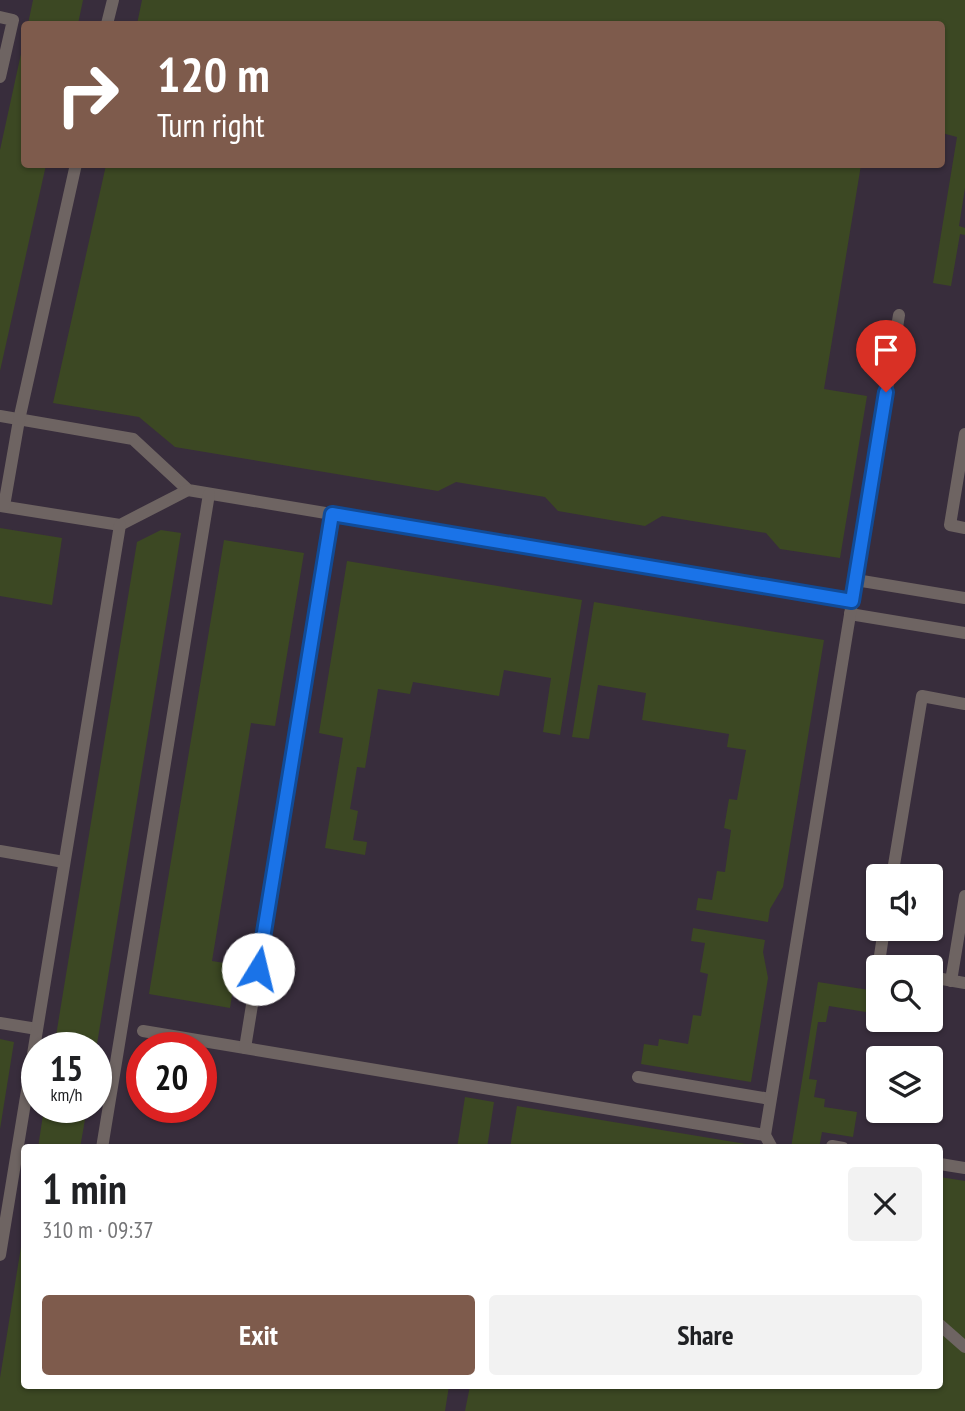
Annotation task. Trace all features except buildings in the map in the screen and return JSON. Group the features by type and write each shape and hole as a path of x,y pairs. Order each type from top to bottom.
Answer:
{"lane":[{"path":"108,21 113,0"},
{"path":"0,17 13,20 0,77"},
{"path":"75,168 2,506 120,525 188,490"},
{"path":"770,1144 765,1135 899,315"},
{"path":"0,416 133,439 188,490 851,608 965,633"},
{"path":"965,434 950,525 965,527"},
{"path":"103,1144 209,494"},
{"path":"245,1048 332,514"},
{"path":"0,1255 120,525"},
{"path":"856,580 965,598"},
{"path":"894,864 922,696 965,704"},
{"path":"0,854 64,862"},
{"path":"951,981 965,895"},
{"path":"943,979 965,983"},
{"path":"0,1023 37,1029"},
{"path":"143,1031 765,1135"},
{"path":"638,1077 771,1099"},
{"path":"943,1164 965,1168"},
{"path":"943,1328 965,1347"}],"green space":[{"path":"33,0 83,0 79,21 29,21"},
{"path":"142,0 965,0 965,188 959,226 965,228 965,235 960,234 951,286 933,283 957,137 945,134 945,21 138,21"},
{"path":"21,54 21,168 45,168 0,371 0,150"},
{"path":"105,168 861,168 824,389 867,396 840,558 780,549 766,533 662,516 645,526 558,511 545,497 456,482 438,491 175,447 139,417 53,403"},
{"path":"0,528 62,538 52,605 0,596"},
{"path":"161,530 181,533 99,1032 57,1032 137,542"},
{"path":"224,540 304,553 275,726 251,723 212,961 237,965 230,1008 149,994"},
{"path":"347,561 582,600 560,735 543,732 551,678 504,670 499,696 413,682 410,694 378,689 365,768 357,767 350,809 358,811 353,840 367,842 365,855 325,848 343,738 319,733"},
{"path":"594,602 824,640 783,887 770,909 768,922 696,910 698,898 712,900 717,871 725,872 731,830 724,828 729,799 737,800 746,750 727,747 729,734 642,720 646,693 598,685 589,739 572,737"},
{"path":"693,928 765,940 763,952 768,978 751,1082 641,1064 644,1044 658,1046 659,1039 688,1044 693,1015 701,1016 708,974 700,972 705,943 691,941"},
{"path":"818,982 866,990 866,1012 829,1006 826,1022 818,1022 809,1079 817,1080 814,1097 825,1099 824,1107 857,1112 853,1137 822,1132 820,1144 792,1144"},
{"path":"0,1039 14,1042 0,1129"},
{"path":"465,1097 494,1102 488,1144 458,1144"},
{"path":"517,1106 746,1144 511,1144"},
{"path":"42,1123 84,1123 81,1144 39,1144"},
{"path":"943,1177 965,1181 965,1411 465,1411 469,1389 943,1389"},
{"path":"21,1247 21,1389 449,1389 445,1411 0,1411 0,1378"}],"route":[{"path":"258,969 332,514 852,601 886,392"}]}
